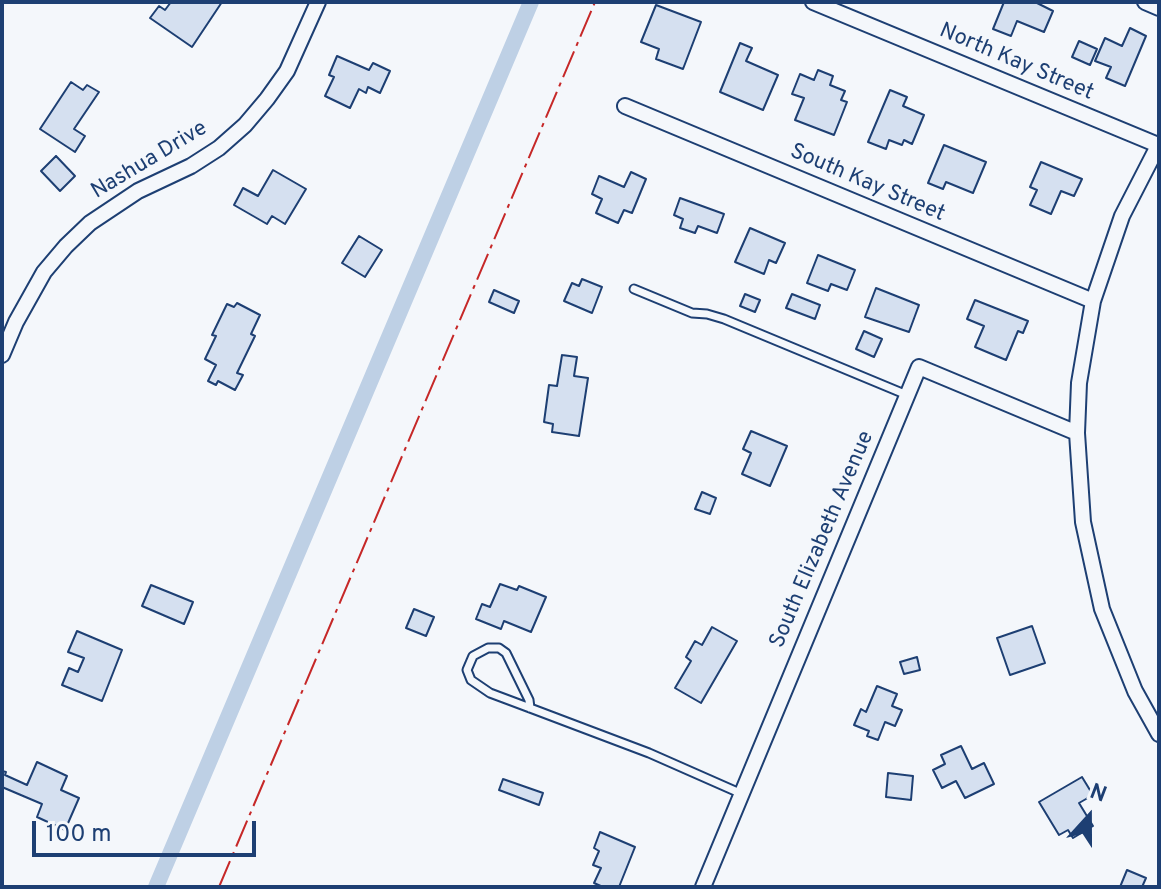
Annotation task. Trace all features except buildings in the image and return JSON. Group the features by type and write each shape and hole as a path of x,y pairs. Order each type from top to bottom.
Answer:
{"street":[{"name":"Nashua Drive","path":"2,355 32,291 74,238 109,209 138,191 191,166 219,148 245,125 287,71 318,2"},
{"name":"North Kay Street","path":"813,2 1159,145"},
{"path":"1145,2 1159,8"},
{"name":"South Kay Street","path":"625,106 1093,301"},
{"path":"1159,145 1122,216 1093,301 1079,383 1077,433 1083,522 1102,609 1135,691 1159,734"},
{"name":"South Elizabeth Avenue","path":"703,887 919,367 1077,433"}],"lane":[{"path":"634,289 682,310 724,319 908,395"},
{"path":"530,708 506,653 499,648 488,648 473,656 467,670 471,680 490,693 649,753 742,794"}],"waterway":[{"path":"156,887 531,2"}],"power":[{"path":"219,887 595,2"}]}
